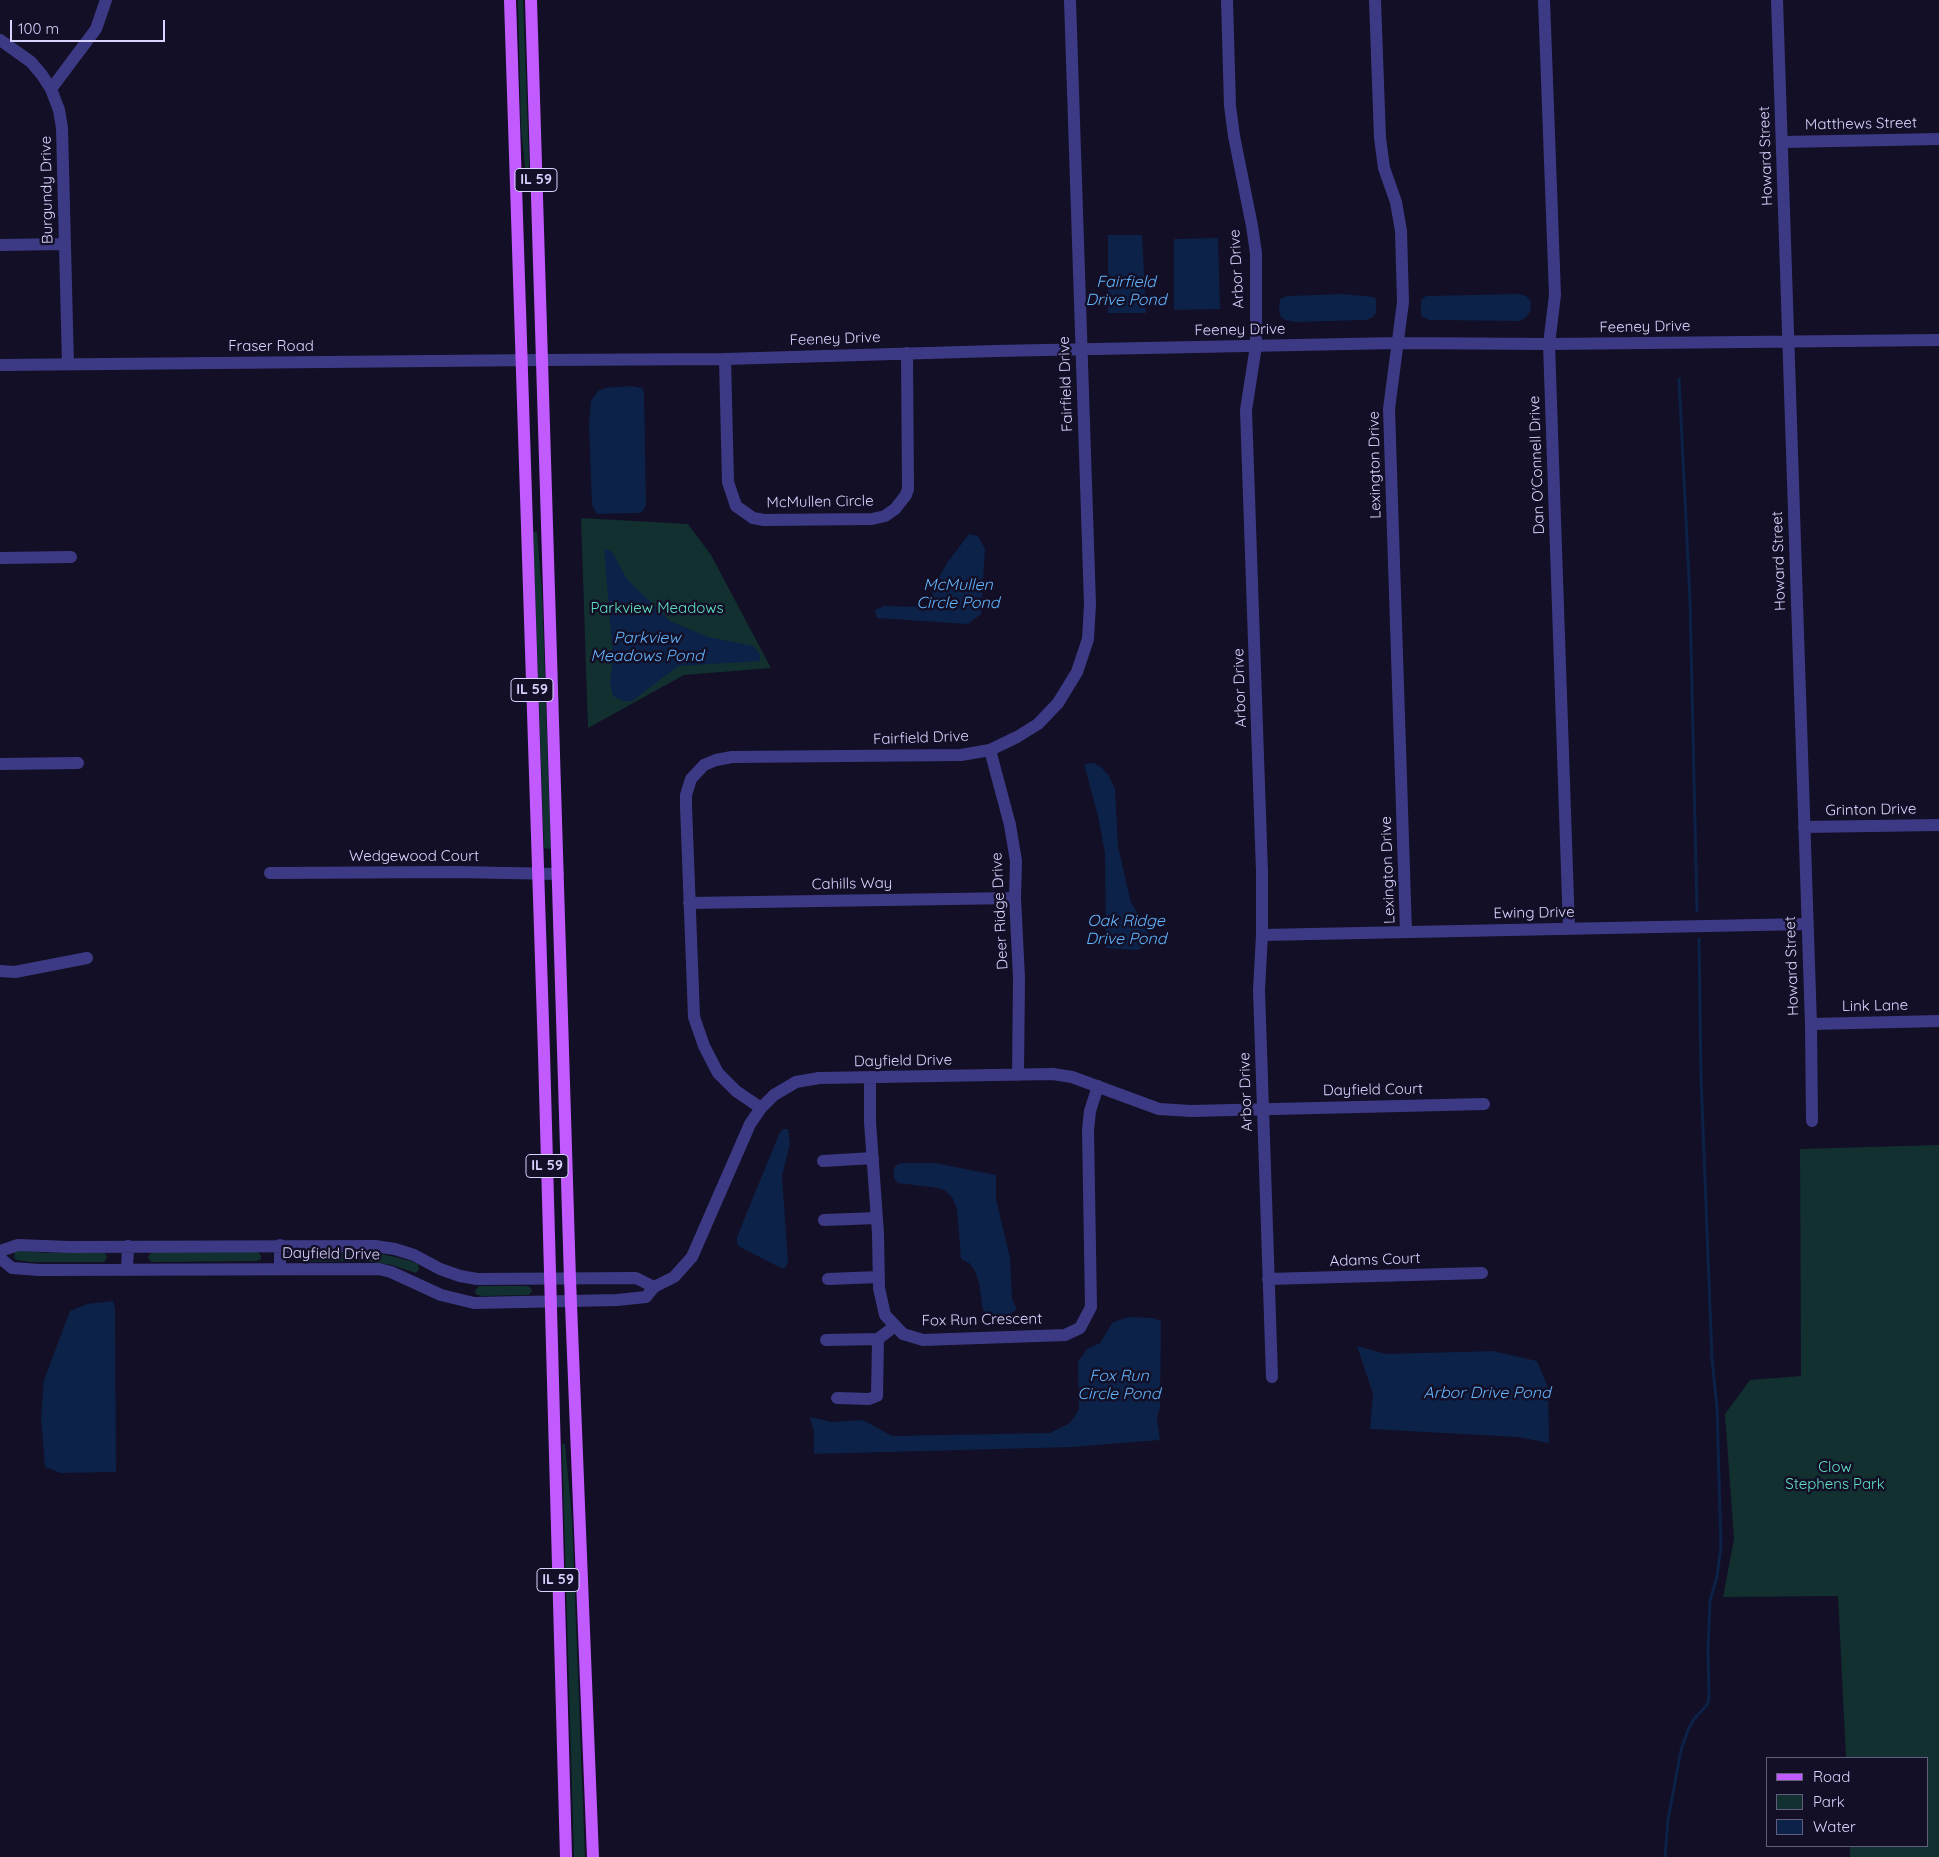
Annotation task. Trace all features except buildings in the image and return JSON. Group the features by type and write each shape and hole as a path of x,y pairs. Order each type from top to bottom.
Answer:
{"main road":[{"name":"IL 59","path":"510,0 551,1302 566,1857"},
{"name":"IL 59","path":"531,0 570,1279 593,1857"}],"street":[{"path":"51,89 96,28 106,0"},
{"name":"Fairfield Drive","path":"761,1108 736,1091 718,1073 704,1046 694,1017 686,795 691,779 698,770 711,762 732,757 960,755 990,750 1017,738 1038,724 1058,703 1077,672 1088,639 1090,604 1070,0"},
{"name":"Arbor Drive","path":"1227,0 1230,106 1256,253 1256,346 1246,410 1262,872 1262,935 1259,990 1272,1378"},
{"name":"Lexington Drive","path":"1375,0 1380,138 1384,168 1396,202 1401,231 1404,302 1397,343 1390,418 1406,932"},
{"name":"Dan O'Connell Drive","path":"1544,0 1554,295 1549,344 1569,929"},
{"name":"Howard Street","path":"1777,0 1806,924 1811,1024 1812,1121"},
{"name":"Burgundy Drive","path":"0,40 30,62 51,89 59,110 62,128 68,364"},
{"name":"Matthews Street","path":"1782,142 1939,140"},
{"path":"0,245 64,244"},
{"name":"Feeney Drive","path":"542,360 725,359 907,353 1397,343 1549,344 1939,340"},
{"name":"McMullen Circle","path":"725,359 728,482 736,506 753,518 764,520 872,519 885,516 895,509 906,495 908,489 907,353"},
{"name":"Fraser Road","path":"0,365 542,360"},
{"path":"0,558 71,557"},
{"name":"Deer Ridge Drive","path":"990,750 1010,825 1016,861 1015,898 1019,978 1018,1075"},
{"path":"0,764 78,763"},
{"name":"Grinton Drive","path":"1804,827 1939,825"},
{"name":"Wedgewood Court","path":"270,873 456,872 558,874"},
{"name":"Cahills Way","path":"690,903 1015,898"},
{"name":"Ewing Drive","path":"1262,935 1806,924"},
{"path":"0,971 15,972 87,958"},
{"name":"Link Lane","path":"1811,1024 1939,1022"},
{"name":"Dayfield Drive","path":"0,1258 12,1268 39,1270 379,1269 391,1272 441,1295 474,1303 571,1302 646,1297 654,1287 674,1277 692,1256 750,1124 761,1108 774,1095 796,1082 820,1078 1053,1074 1072,1077 1160,1109 1192,1111 1262,1109"},
{"path":"826,1340 878,1339 895,1326 885,1315 879,1288 870,1077"},
{"name":"Fox Run Crescent","path":"895,1326 903,1334 923,1340 1065,1335 1080,1328 1091,1307 1088,1130 1090,1112 1098,1086"},
{"name":"Dayfield Court","path":"1262,1109 1484,1104"},
{"path":"823,1160 873,1158"},
{"path":"824,1220 877,1218"},
{"name":"Dayfield Drive","path":"0,1250 18,1245 375,1246 414,1255 440,1269 460,1276 477,1279 636,1278 654,1287"},
{"path":"280,1245 280,1269"},
{"path":"128,1246 128,1270"},
{"name":"Adams Court","path":"1268,1279 1482,1273"},
{"path":"828,1279 879,1277"},
{"path":"837,1398 869,1399 877,1396 878,1339"}],"green space":[{"path":"518,0 523,0 530,186 527,187 521,128"},
{"name":"Parkview Meadows","path":"581,518 688,524 711,555 771,668 684,675 588,728"},
{"path":"533,532 537,532 542,593 551,849 544,848"},
{"name":"Clow Stephens Park","path":"1939,1145 1939,1857 1850,1857 1850,1847 1929,1847 1929,1757 1846,1757 1838,1596 1723,1597 1734,1539 1725,1414 1750,1380 1801,1376 1800,1149"},
{"path":"18,1250 46,1253 102,1252 106,1254 107,1258 104,1262 31,1262 14,1258 15,1252"},
{"path":"152,1252 258,1252 261,1259 257,1261 153,1262 148,1257"},
{"path":"297,1253 382,1254 411,1261 418,1264 419,1269 416,1273 392,1265 366,1261 302,1262 296,1258"},
{"path":"479,1286 527,1286 532,1291 529,1295 481,1296 476,1294 475,1291"},
{"path":"562,1444 565,1444 572,1519 585,1857 574,1857"}],"water":[{"name":"Fairfield Drive Pond","path":"1108,235 1142,235 1146,313 1108,313"},
{"path":"1218,238 1220,309 1174,310 1174,239"},
{"path":"1343,294 1374,297 1376,300 1376,313 1373,317 1366,320 1296,322 1285,320 1279,312 1280,299 1287,296"},
{"path":"1518,294 1526,296 1531,304 1530,312 1519,321 1429,320 1421,316 1421,300 1426,296"},
{"path":"631,386 642,388 644,392 646,505 643,511 638,513 597,514 592,505 589,424 591,401 598,391 605,388"},
{"name":"McMullen Circle Pond","path":"969,534 978,536 985,549 981,614 968,624 877,618 875,610 884,606 924,607 930,603 935,584 947,563"},
{"name":"Parkview Meadows Pond","path":"604,548 612,552 627,579 670,621 708,637 753,646 760,654 760,661 678,666 632,701 623,701 613,696 610,682 613,658"},
{"name":"Oak Ridge Drive Pond","path":"1094,763 1109,776 1115,789 1118,846 1131,903 1147,926 1150,943 1138,950 1106,948 1105,853 1098,816 1084,764"},
{"path":"783,1129 788,1129 790,1144 782,1176 788,1263 785,1268 781,1268 740,1247 737,1244 737,1237 779,1134"},
{"path":"902,1163 935,1163 996,1175 996,1199 1010,1258 1012,1299 1017,1309 1015,1311 1010,1314 986,1314 983,1310 979,1283 974,1269 969,1263 961,1259 957,1209 952,1197 946,1191 938,1188 898,1183 894,1178 894,1168"},
{"path":"113,1301 115,1308 116,1472 61,1473 45,1467 41,1417 44,1380 70,1311 87,1304"},
{"name":"Fox Run Circle Pond","path":"1129,1317 1152,1318 1161,1321 1160,1408 1157,1417 1160,1440 1072,1447 814,1454 814,1432 810,1417 832,1422 863,1420 892,1436 1050,1433 1070,1423 1079,1409 1078,1362 1087,1349 1100,1343 1113,1322"},
{"name":"Arbor Drive Pond","path":"1357,1346 1386,1354 1493,1351 1537,1361 1548,1387 1549,1443 1518,1437 1370,1429 1373,1394"}],"waterway":[{"path":"1679,379 1690,600 1697,911"},
{"path":"1665,1857 1668,1820 1681,1750 1688,1730 1694,1719 1707,1705 1709,1698 1708,1648 1710,1601 1717,1576 1721,1547 1717,1408 1712,1359 1701,1077 1699,939"}]}
